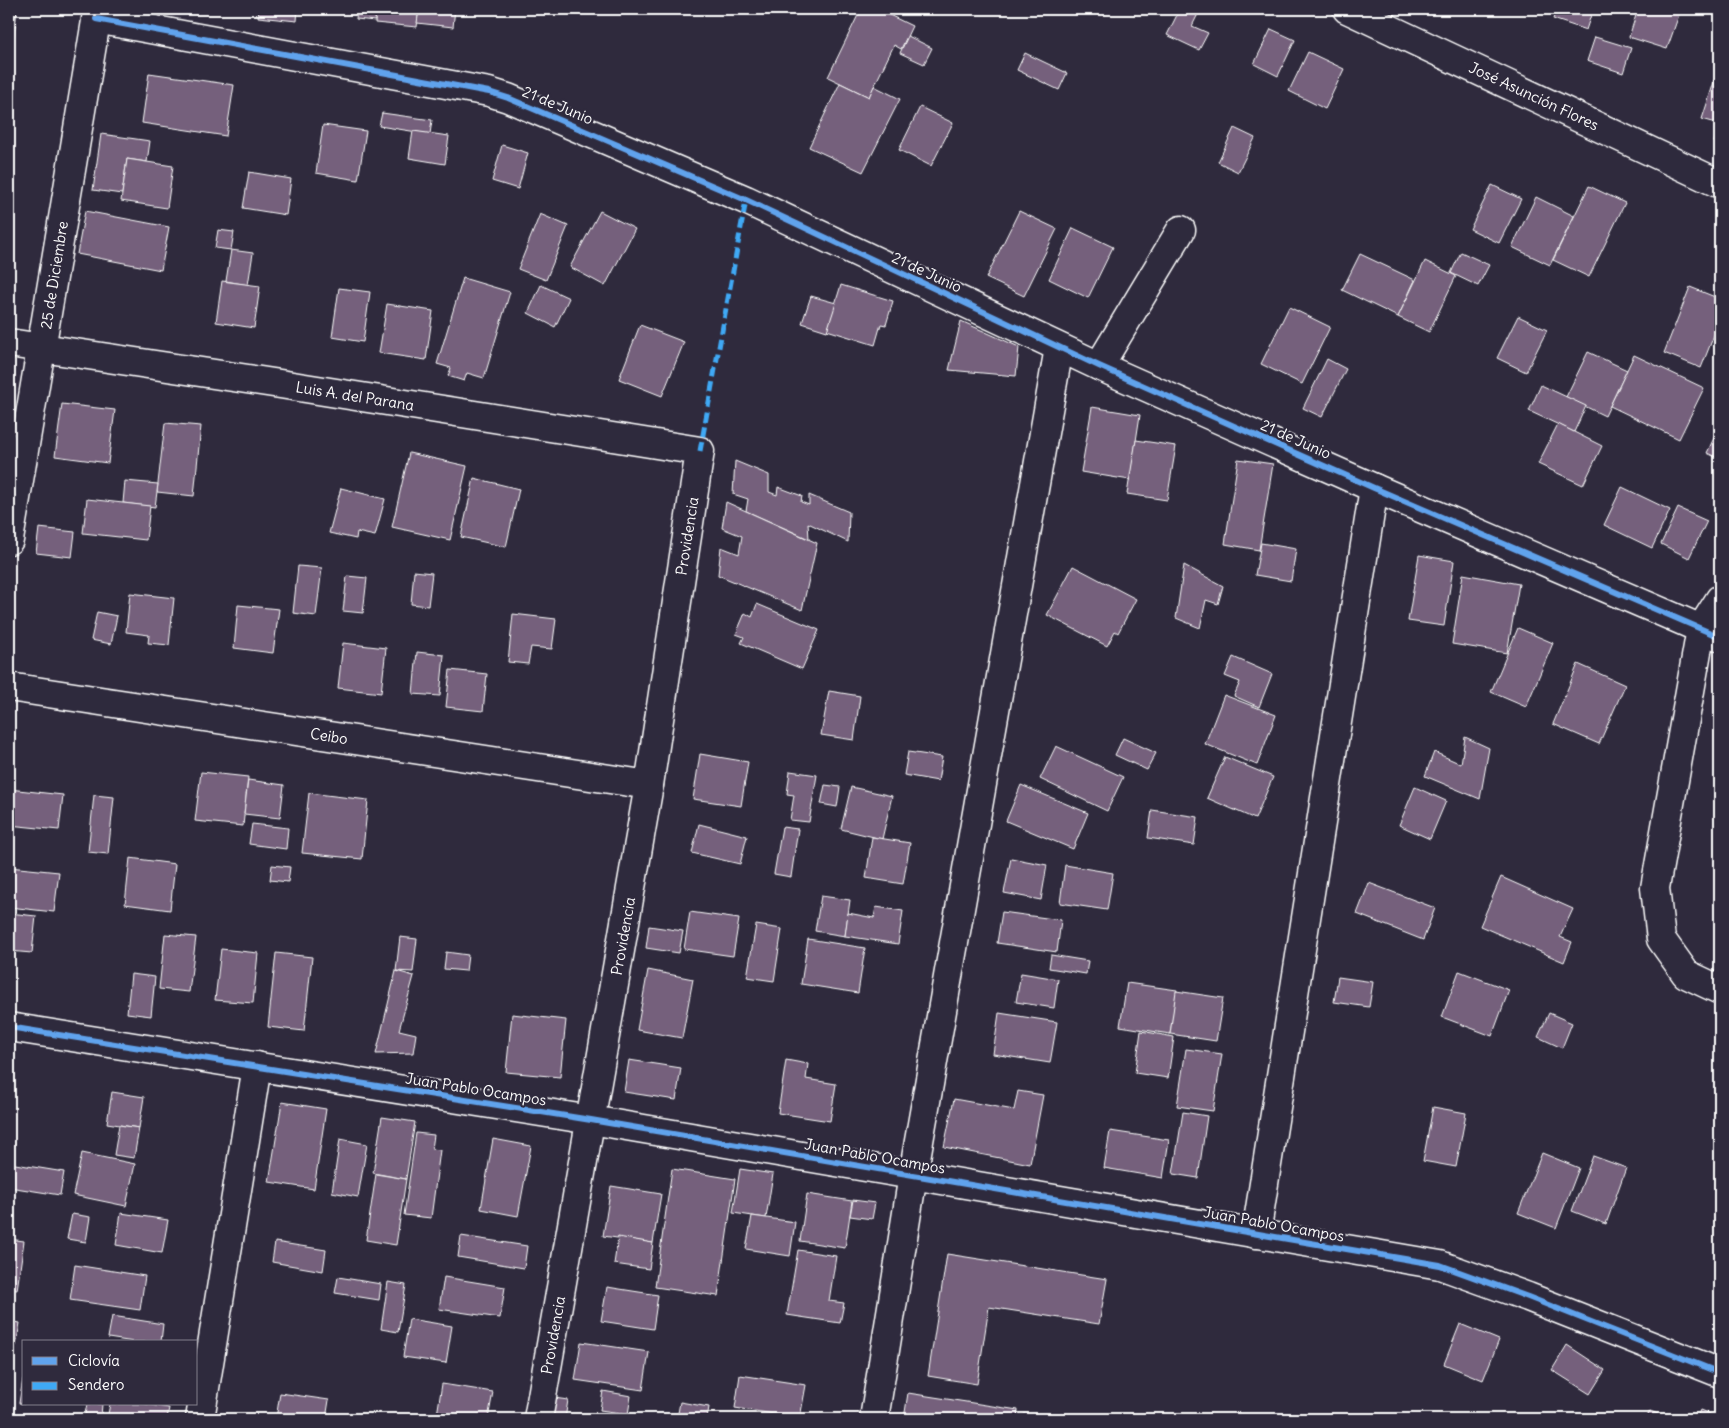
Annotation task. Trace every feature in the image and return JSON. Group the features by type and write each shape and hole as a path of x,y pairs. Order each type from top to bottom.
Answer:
{"street":[{"name":"José Asunción Flores","path":"1347,9 1720,184"},
{"name":"25 de Diciembre","path":"9,540 97,14"},
{"name":"21 de Junio","path":"97,14 479,90 508,98 746,200 1099,366 1374,488 1711,633"},
{"path":"1099,366 1181,230"},
{"name":"Luis A. del Parana","path":"9,343 270,382 700,451"},
{"path":"874,1419 913,1175 1059,348"},
{"name":"Providencia","path":"538,1419 649,784 700,451"},
{"path":"1256,1234 1374,488"},
{"path":"1720,599 1655,888 1661,939 1686,974 1720,990"},
{"name":"Ceibo","path":"9,687 649,784"},
{"name":"Juan Pablo Ocampos","path":"9,1027 591,1120 1440,1265 1528,1297 1720,1373"},
{"path":"200,1419 257,1066"}],"building":[{"path":"9,9 17,9 13,43 9,43"},
{"path":"259,9 298,9 297,21 258,17"},
{"path":"357,9 376,9 375,21 356,19"},
{"path":"376,9 419,9 417,27 375,23"},
{"path":"419,9 455,9 453,27 417,23"},
{"path":"861,9 877,9 912,26 901,49 894,45 869,97 828,77"},
{"path":"1180,9 1187,9 1198,14 1192,26 1208,33 1199,50 1167,35"},
{"path":"1557,9 1593,9 1586,30 1553,19"},
{"path":"1638,9 1681,9 1667,49 1629,37"},
{"path":"1271,29 1295,40 1278,76 1254,64"},
{"path":"908,36 932,48 924,64 900,53"},
{"path":"1595,37 1631,48 1623,73 1587,61"},
{"path":"1308,52 1344,69 1325,109 1289,91"},
{"path":"1025,53 1067,73 1059,90 1017,70"},
{"path":"149,73 234,85 226,136 142,123"},
{"path":"1715,79 1720,81 1720,124 1702,119"},
{"path":"840,83 869,97 874,86 900,99 863,172 809,147"},
{"path":"920,107 953,123 931,166 899,150"},
{"path":"382,113 432,120 430,134 379,126"},
{"path":"1720,124 1720,144 1714,142"},
{"path":"323,125 366,131 358,180 316,173"},
{"path":"1234,128 1255,138 1238,172 1218,162"},
{"path":"413,131 449,136 445,164 409,158"},
{"path":"101,134 150,141 147,162 127,159 122,194 93,190"},
{"path":"502,145 528,153 518,189 492,181"},
{"path":"127,159 173,166 167,208 121,201"},
{"path":"249,172 291,179 286,215 243,208"},
{"path":"1492,185 1521,199 1499,243 1470,229"},
{"path":"1589,186 1625,203 1589,277 1553,260"},
{"path":"1536,197 1574,216 1550,265 1512,247"},
{"path":"85,211 169,227 161,270 77,254"},
{"path":"600,211 635,229 605,286 570,267"},
{"path":"1019,211 1057,229 1024,296 986,278"},
{"path":"540,214 568,226 546,280 518,269"},
{"path":"1073,228 1113,247 1088,298 1049,279"},
{"path":"218,230 234,232 231,250 215,248"},
{"path":"231,250 253,253 248,285 226,281"},
{"path":"1461,252 1489,265 1478,286 1451,273"},
{"path":"1360,254 1415,280 1398,317 1342,290"},
{"path":"1425,261 1456,276 1429,332 1398,317"},
{"path":"463,278 510,292 484,378 467,373 464,381 448,376 451,368 437,364"},
{"path":"222,281 260,286 254,328 216,322"},
{"path":"541,285 569,298 555,327 528,313"},
{"path":"841,285 893,301 886,325 881,324 875,345 827,330"},
{"path":"1690,287 1720,299 1720,320 1701,368 1664,353"},
{"path":"339,288 370,292 363,342 332,337"},
{"path":"811,296 836,303 827,331 802,323"},
{"path":"387,304 433,311 426,360 379,353"},
{"path":"1289,307 1330,327 1302,384 1261,364"},
{"path":"1518,316 1547,330 1526,372 1497,358"},
{"path":"961,321 1019,347 1016,376 949,370"},
{"path":"640,325 684,342 662,396 619,379"},
{"path":"1588,352 1627,370 1605,416 1566,397"},
{"path":"1634,355 1704,388 1679,439 1610,406"},
{"path":"1327,359 1346,369 1322,417 1303,408"},
{"path":"1541,385 1586,406 1574,432 1529,411"},
{"path":"62,404 115,410 108,463 55,456"},
{"path":"1092,407 1140,415 1130,480 1081,472"},
{"path":"165,423 201,426 194,496 157,492"},
{"path":"1558,424 1602,446 1583,485 1538,464"},
{"path":"1720,427 1720,459 1707,453"},
{"path":"1136,440 1176,446 1167,500 1127,494"},
{"path":"409,453 467,466 450,540 392,527"},
{"path":"1238,459 1273,464 1259,550 1225,544"},
{"path":"735,461 769,475 769,492 777,495 778,487 802,496 801,502 809,505 809,495 849,512 848,542 808,523 809,539 746,511 748,499 733,494"},
{"path":"474,478 519,489 506,547 461,537"},
{"path":"125,481 158,484 155,507 123,503"},
{"path":"1622,487 1670,510 1652,548 1604,525"},
{"path":"341,488 385,499 375,536 357,532 356,539 329,533"},
{"path":"87,499 150,506 146,540 83,533"},
{"path":"726,502 817,543 802,610 718,575 721,547 739,554 742,536 722,528"},
{"path":"1678,508 1707,521 1689,558 1661,544"},
{"path":"39,528 75,532 72,557 36,553"},
{"path":"1261,543 1296,549 1291,581 1255,575"},
{"path":"1419,555 1454,561 1444,626 1408,621"},
{"path":"1184,565 1223,586 1218,604 1206,600 1200,628 1176,618"},
{"path":"298,566 322,568 316,616 293,613"},
{"path":"1073,566 1136,599 1118,633 1115,631 1107,646 1047,615"},
{"path":"414,571 432,573 428,606 411,604"},
{"path":"1463,574 1519,584 1507,653 1452,644"},
{"path":"347,576 367,578 363,613 343,611"},
{"path":"130,593 174,598 169,645 148,643 149,635 126,632"},
{"path":"757,604 819,630 802,669 741,643 744,637 736,634 745,613 752,617"},
{"path":"238,605 279,609 273,653 234,648"},
{"path":"97,612 117,616 111,644 91,640"},
{"path":"513,614 556,619 552,649 531,647 528,664 508,662"},
{"path":"1518,628 1553,643 1526,707 1491,692"},
{"path":"343,643 386,648 381,693 338,688"},
{"path":"417,652 444,655 440,696 413,694"},
{"path":"1233,657 1272,674 1259,707 1234,696 1240,682 1225,676"},
{"path":"1578,664 1625,685 1599,744 1553,724"},
{"path":"450,670 487,674 483,711 446,707"},
{"path":"829,691 860,696 854,740 821,735"},
{"path":"1224,695 1276,715 1257,765 1205,744"},
{"path":"1465,737 1489,748 1480,799 1425,776 1434,752 1461,764"},
{"path":"1123,738 1156,753 1147,770 1115,755"},
{"path":"1056,746 1123,777 1107,811 1040,779"},
{"path":"908,752 942,757 938,781 904,775"},
{"path":"700,754 748,762 741,806 693,799"},
{"path":"1225,757 1273,777 1255,819 1207,798"},
{"path":"790,771 817,775 809,822 790,820 794,795 787,794"},
{"path":"201,772 248,777 243,826 195,821"},
{"path":"248,780 284,785 280,818 244,814"},
{"path":"825,785 840,787 837,807 821,804"},
{"path":"1021,785 1088,813 1073,849 1006,821"},
{"path":"851,787 892,796 882,839 841,829"},
{"path":"1415,787 1446,801 1430,839 1399,825"},
{"path":"9,789 63,795 59,830 9,825"},
{"path":"309,793 368,800 362,859 302,853"},
{"path":"94,795 114,797 108,854 88,852"},
{"path":"1152,810 1198,817 1194,845 1148,838"},
{"path":"252,824 288,828 286,849 249,844"},
{"path":"699,824 747,836 740,864 692,853"},
{"path":"782,827 798,829 791,877 774,874"},
{"path":"872,837 910,843 903,884 866,878"},
{"path":"130,858 175,864 170,910 125,904"},
{"path":"1011,858 1047,865 1041,900 1004,893"},
{"path":"272,865 290,867 288,882 270,880"},
{"path":"1065,865 1113,873 1107,910 1060,903"},
{"path":"9,867 59,872 54,912 9,907"},
{"path":"1501,877 1573,909 1560,937 1572,942 1564,962 1480,926"},
{"path":"1369,883 1435,908 1423,940 1357,914"},
{"path":"821,896 850,900 845,936 815,931"},
{"path":"876,907 903,911 898,944 845,936 848,913 874,918"},
{"path":"690,912 739,919 733,956 684,949"},
{"path":"1002,912 1061,920 1057,952 997,943"},
{"path":"9,913 36,916 32,953 9,951"},
{"path":"756,925 782,929 774,981 747,977"},
{"path":"649,926 683,931 679,953 646,948"},
{"path":"165,934 196,937 189,992 159,989"},
{"path":"400,937 417,939 413,972 396,971"},
{"path":"808,939 865,948 858,993 801,984"},
{"path":"221,949 258,953 253,1003 215,1000"},
{"path":"446,952 468,955 466,971 444,969"},
{"path":"276,953 312,957 304,1031 268,1027"},
{"path":"1051,955 1088,961 1086,974 1049,968"},
{"path":"648,970 693,979 682,1038 637,1030"},
{"path":"396,971 414,976 399,1030 416,1034 413,1053 376,1054"},
{"path":"1459,971 1509,990 1492,1036 1442,1017"},
{"path":"1021,973 1058,979 1054,1008 1016,1002"},
{"path":"131,974 155,977 151,1016 127,1013"},
{"path":"1338,977 1373,982 1369,1007 1334,1002"},
{"path":"1127,983 1177,990 1170,1034 1120,1026"},
{"path":"1176,991 1223,998 1216,1041 1170,1034"},
{"path":"999,1013 1057,1022 1050,1063 993,1054"},
{"path":"1549,1013 1572,1023 1562,1048 1538,1037"},
{"path":"512,1014 566,1020 560,1077 506,1072"},
{"path":"1141,1031 1174,1037 1168,1078 1135,1073"},
{"path":"1186,1049 1222,1054 1213,1111 1177,1106"},
{"path":"629,1060 681,1068 676,1100 624,1092"},
{"path":"786,1060 808,1064 806,1079 836,1084 830,1121 778,1113"},
{"path":"1018,1091 1043,1095 1030,1164 944,1147 954,1099 1014,1110"},
{"path":"112,1092 144,1097 139,1128 107,1123"},
{"path":"282,1102 326,1109 314,1189 269,1182"},
{"path":"1433,1107 1466,1113 1456,1167 1423,1161"},
{"path":"1183,1112 1207,1116 1198,1178 1173,1174"},
{"path":"382,1117 415,1122 406,1179 373,1173"},
{"path":"119,1125 139,1128 134,1158 114,1155"},
{"path":"1110,1131 1169,1140 1163,1178 1104,1168"},
{"path":"416,1133 434,1135 432,1149 440,1150 431,1218 404,1215"},
{"path":"340,1139 367,1144 358,1197 332,1192"},
{"path":"493,1139 531,1146 518,1216 481,1209"},
{"path":"82,1153 135,1164 126,1206 73,1195"},
{"path":"1542,1153 1579,1168 1556,1228 1518,1213"},
{"path":"1593,1156 1626,1168 1606,1224 1572,1211"},
{"path":"9,1163 64,1172 60,1195 9,1187"},
{"path":"672,1169 735,1179 718,1296 655,1287"},
{"path":"740,1169 773,1174 766,1218 733,1213"},
{"path":"376,1174 406,1179 396,1245 366,1240"},
{"path":"611,1186 661,1194 653,1243 603,1236"},
{"path":"807,1194 852,1201 845,1248 800,1241"},
{"path":"853,1200 875,1203 872,1219 850,1216"},
{"path":"121,1213 168,1220 162,1253 116,1245"},
{"path":"72,1214 90,1217 86,1242 67,1239"},
{"path":"752,1216 795,1222 790,1256 746,1249"},
{"path":"461,1236 527,1246 524,1268 458,1257"},
{"path":"618,1237 653,1243 649,1269 614,1264"},
{"path":"9,1239 24,1241 17,1290 9,1289"},
{"path":"275,1242 326,1250 323,1271 272,1262"},
{"path":"798,1250 836,1256 829,1301 844,1303 840,1323 787,1315"},
{"path":"947,1254 1107,1279 1099,1324 989,1307 977,1384 928,1376"},
{"path":"75,1265 145,1276 140,1310 70,1300"},
{"path":"338,1277 381,1284 379,1300 335,1293"},
{"path":"444,1277 505,1287 500,1318 439,1309"},
{"path":"388,1282 406,1285 398,1332 381,1329"},
{"path":"607,1287 658,1295 653,1329 601,1321"},
{"path":"112,1316 163,1324 161,1340 121,1340 108,1338"},
{"path":"409,1319 452,1326 446,1363 403,1357"},
{"path":"9,1321 20,1323 16,1346 9,1345"},
{"path":"1460,1324 1499,1340 1483,1380 1444,1364"},
{"path":"581,1342 649,1352 643,1390 575,1380"},
{"path":"1567,1345 1605,1370 1590,1394 1552,1370"},
{"path":"740,1375 806,1385 800,1418 735,1408"},
{"path":"442,1384 493,1392 488,1419 464,1419 437,1415"},
{"path":"22,1385 22,1404 19,1403"},
{"path":"603,1391 631,1396 628,1414 600,1410"},
{"path":"280,1393 329,1400 326,1419 276,1419"},
{"path":"908,1393 1018,1410 1017,1419 904,1419"},
{"path":"547,1397 568,1400 565,1419 543,1419"},
{"path":"680,1402 709,1407 707,1419 677,1419"},
{"path":"87,1406 102,1406 101,1417 85,1414"},
{"path":"110,1406 156,1406 169,1408 167,1419 107,1419"},
{"path":"1700,1410 1720,1418 1720,1419 1696,1419"},
{"path":"1650,1411 1671,1419 1646,1419"},
{"path":"1024,1414 1056,1419 1023,1419"}],"marked path":[{"path":"700,451 746,200"}],"cycle path":[{"path":"96,19 489,92 508,98 746,200 1099,366 1374,488 1720,637"},
{"path":"9,1027 591,1120 1440,1265 1528,1297 1720,1373"}]}
